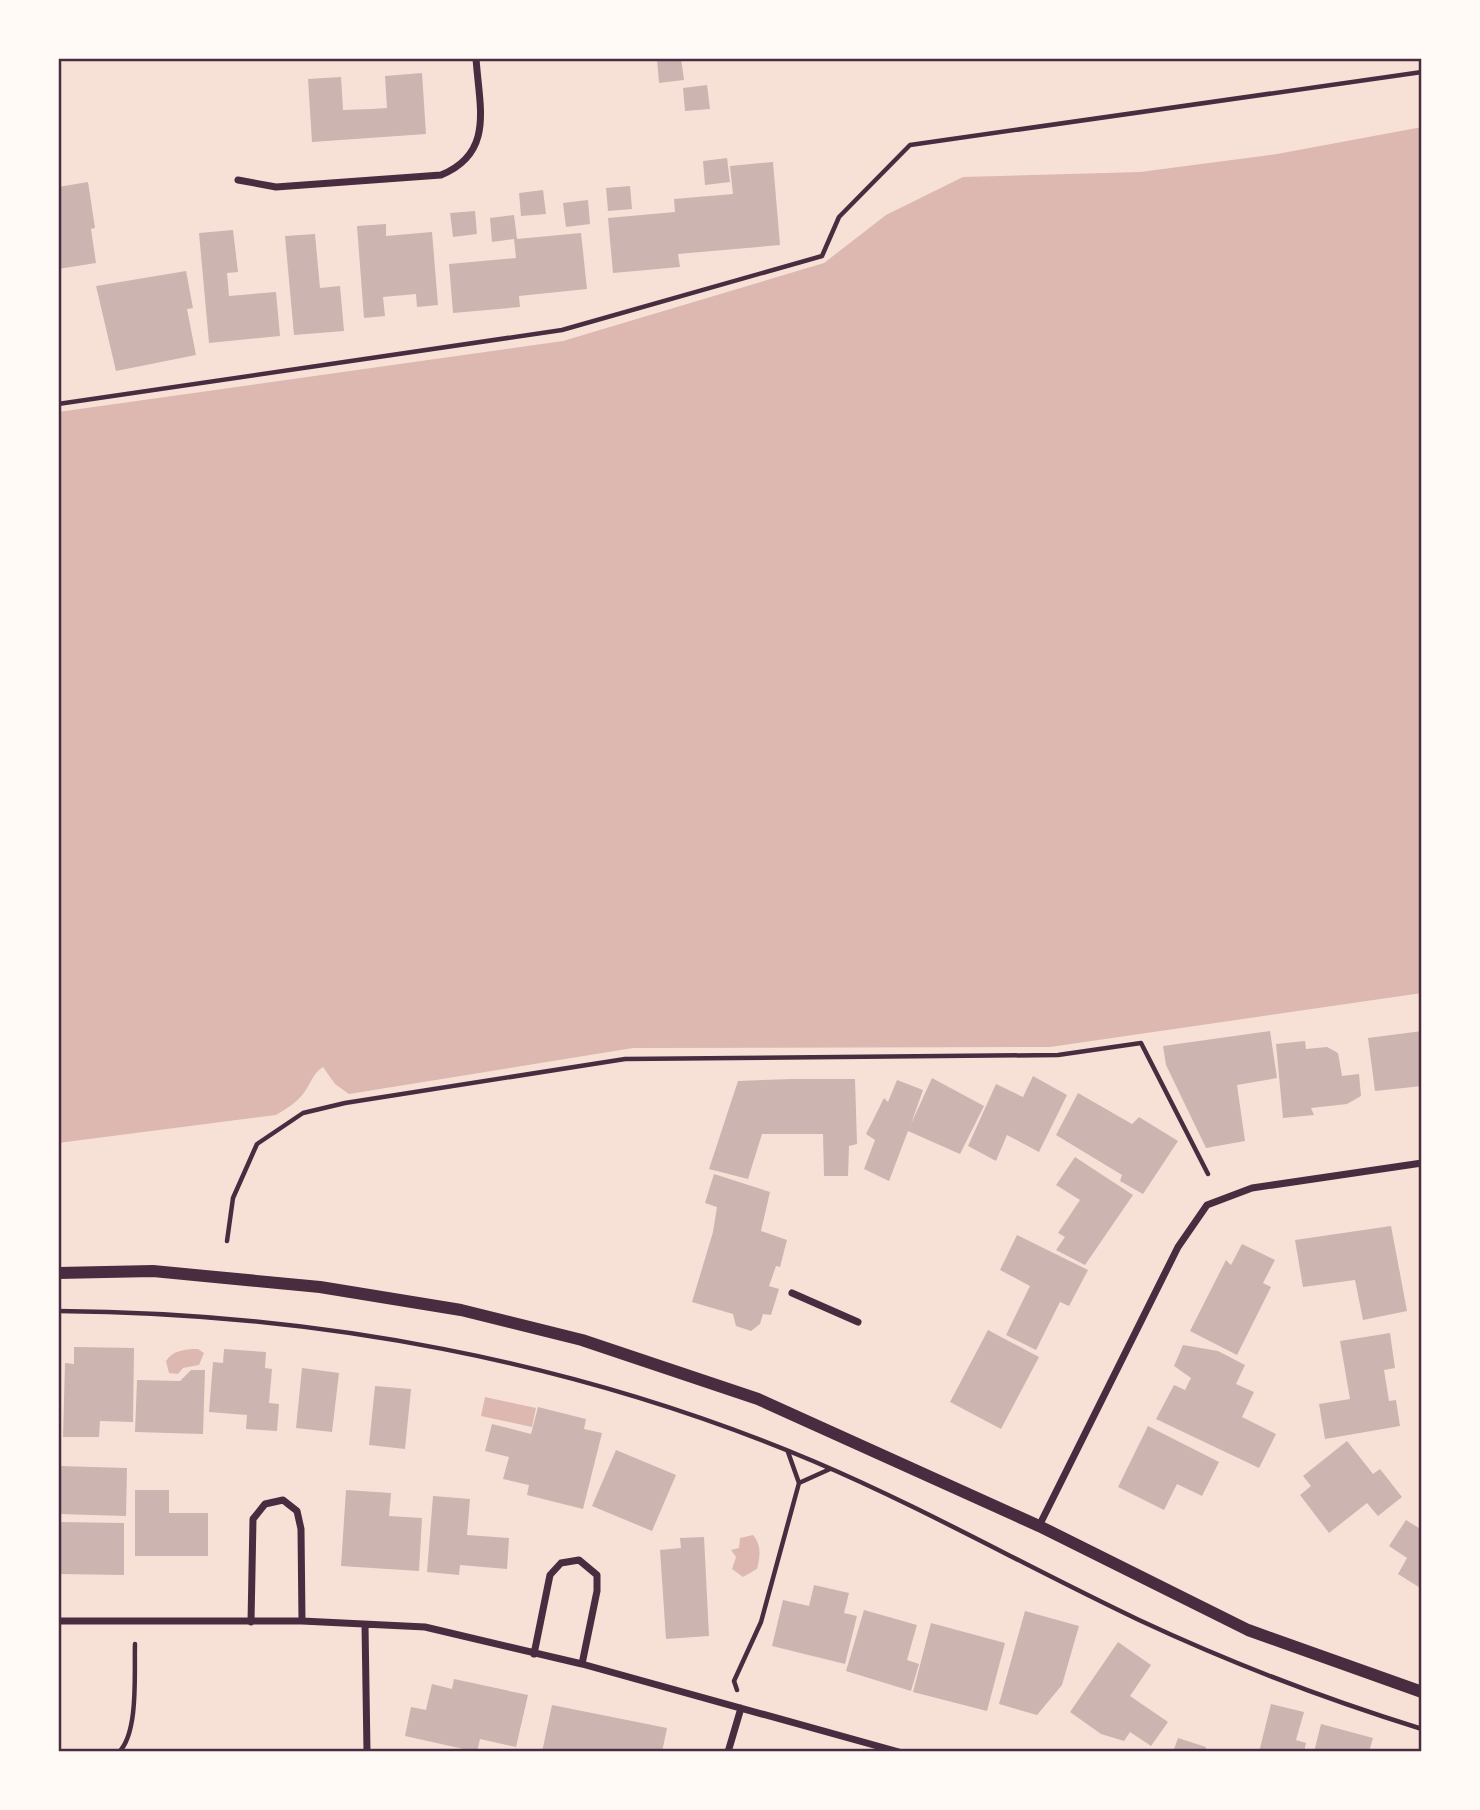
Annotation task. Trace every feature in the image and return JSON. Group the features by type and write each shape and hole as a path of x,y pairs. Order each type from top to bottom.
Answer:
{"street":[{"path":"238,180 276,187 441,175 460,167 472,155 481,127 475,58"},
{"path":"1039,1526 1178,1247 1207,1205 1252,1188 1422,1163"},
{"path":"58,1273 153,1271 320,1287 461,1310 582,1340 758,1399 1039,1526 1248,1630 1422,1692"},
{"path":"792,1293 858,1322"},
{"path":"251,1622 253,1519 265,1504 283,1500 296,1511 301,1529 302,1621"},
{"path":"534,1654 550,1575 561,1563 579,1560 597,1576 582,1664"},
{"path":"58,1621 302,1621 425,1627 582,1664 900,1752"},
{"path":"365,1625 367,1752"},
{"path":"728,1752 741,1708"}],"path":[{"path":"58,404 562,330 754,278 822,257 839,217 910,145 1422,72"},
{"path":"227,1241 233,1198 257,1144 303,1112 625,1059 1058,1055 1141,1042 1208,1174"},
{"path":"58,1311 220,1317 313,1326 443,1347 596,1385 831,1469 1003,1551 1136,1619 1240,1665 1325,1699 1422,1729"},
{"path":"741,1708 734,1681 761,1622 799,1483 788,1452"},
{"path":"799,1483 831,1469"},
{"path":"118,1752 124,1747 134,1710 135,1644"}],"shaded area":[{"path":"1422,127 1422,993 1050,1047 633,1048 349,1094 335,1084 323,1067 300,1097 276,1115 58,1143 58,412 563,341 824,263 886,215 963,177 1140,172 1277,154"},
{"path":"198,1349 204,1353 199,1365 183,1368 178,1374 169,1373 166,1361 172,1354"},
{"path":"485,1397 536,1408 532,1427 481,1416"},
{"path":"753,1535 760,1551 757,1569 743,1577 732,1569 736,1557 731,1550 739,1548 740,1538"}],"building":[{"path":"681,58 684,80 659,83 657,59"},
{"path":"422,73 426,134 312,142 308,79 341,77 343,110 371,109 387,108 385,76"},
{"path":"707,85 710,109 685,111 683,88"},
{"path":"727,158 730,182 705,185 703,161"},
{"path":"773,162 780,245 678,254 680,267 613,273 608,218 675,212 674,199 733,194 730,166"},
{"path":"88,182 95,228 91,229 96,263 58,269 58,187"},
{"path":"630,186 632,209 608,211 606,188"},
{"path":"543,190 546,214 521,216 519,193"},
{"path":"588,200 590,224 566,227 563,203"},
{"path":"475,211 477,234 453,237 450,213"},
{"path":"514,215 517,239 581,233 587,289 519,296 520,307 453,313 449,264 516,258 514,239 492,242 490,218"},
{"path":"386,224 386,236 432,232 438,305 417,307 416,294 383,297 385,316 364,318 357,226"},
{"path":"233,230 238,272 227,273 229,296 276,292 280,336 209,343 199,233"},
{"path":"315,234 320,288 340,286 344,331 294,335 285,236"},
{"path":"186,271 193,308 187,309 196,355 116,371 96,286"},
{"path":"1270,1031 1277,1078 1237,1085 1245,1141 1206,1148 1166,1065 1163,1046"},
{"path":"1422,1031 1422,1086 1375,1091 1368,1038"},
{"path":"1305,1041 1306,1049 1327,1047 1338,1053 1342,1076 1359,1074 1361,1096 1347,1104 1311,1108 1314,1115 1283,1118 1276,1044"},
{"path":"1033,1076 1067,1095 1039,1152 1007,1135 996,1161 968,1146 996,1084 1023,1097"},
{"path":"932,1078 984,1106 960,1154 908,1131 889,1181 864,1169 875,1140 866,1134 884,1098 888,1102 897,1080 923,1090 911,1124"},
{"path":"855,1079 857,1144 849,1146 848,1176 824,1176 823,1134 762,1134 748,1179 709,1169 738,1081"},
{"path":"1078,1093 1132,1124 1139,1117 1178,1141 1143,1194 1120,1181 1122,1175 1056,1135"},
{"path":"1075,1157 1133,1195 1085,1265 1056,1250 1065,1237 1058,1233 1080,1200 1056,1185"},
{"path":"714,1174 770,1192 761,1231 787,1240 780,1267 776,1266 769,1286 779,1289 771,1315 763,1314 760,1324 751,1331 736,1326 733,1314 692,1302 713,1232 717,1207 705,1203"},
{"path":"1391,1226 1407,1311 1363,1320 1355,1280 1303,1287 1295,1240"},
{"path":"1017,1235 1088,1270 1069,1306 1060,1302 1036,1350 1006,1335 1030,1286 1000,1270"},
{"path":"1242,1244 1275,1260 1263,1283 1271,1287 1237,1355 1190,1331 1226,1260 1231,1265"},
{"path":"988,1330 1039,1357 1001,1429 950,1402"},
{"path":"1390,1333 1395,1368 1384,1370 1389,1401 1396,1400 1400,1426 1325,1439 1319,1404 1350,1399 1340,1341"},
{"path":"1183,1345 1218,1351 1245,1365 1236,1384 1254,1392 1242,1417 1276,1434 1259,1468 1156,1419 1174,1385 1185,1390 1191,1378 1174,1366"},
{"path":"74,1347 134,1348 133,1422 100,1421 99,1437 63,1437 65,1363 74,1364"},
{"path":"224,1349 266,1352 265,1368 272,1369 269,1403 279,1404 277,1431 246,1429 247,1415 209,1412 213,1362 223,1363"},
{"path":"302,1368 339,1373 332,1432 296,1428"},
{"path":"191,1370 205,1370 203,1434 135,1432 137,1380 180,1381"},
{"path":"375,1386 411,1389 405,1449 369,1445"},
{"path":"538,1407 586,1419 584,1429 602,1433 583,1509 527,1495 529,1485 503,1479 509,1457 485,1451 492,1424 531,1434"},
{"path":"1148,1426 1219,1462 1202,1496 1177,1484 1164,1510 1118,1487"},
{"path":"1347,1441 1373,1474 1380,1469 1402,1497 1378,1516 1367,1503 1329,1533 1300,1495 1311,1486 1303,1476"},
{"path":"616,1450 676,1475 652,1531 592,1506"},
{"path":"60,1466 127,1468 126,1516 59,1514"},
{"path":"135,1490 169,1490 169,1513 208,1513 208,1556 135,1556"},
{"path":"346,1490 391,1493 389,1516 422,1518 419,1571 341,1566"},
{"path":"433,1496 470,1499 467,1535 509,1538 507,1569 460,1565 459,1575 427,1572"},
{"path":"1406,1520 1422,1530 1422,1589 1398,1574 1407,1558 1389,1546"},
{"path":"58,1522 124,1523 124,1575 58,1574"},
{"path":"704,1537 709,1636 666,1639 660,1550 681,1548 680,1538"},
{"path":"814,1585 849,1593 844,1613 857,1616 845,1664 772,1646 783,1600 809,1606"},
{"path":"864,1610 917,1625 907,1660 919,1664 911,1691 846,1671"},
{"path":"1025,1611 1079,1626 1062,1685 1037,1715 999,1704"},
{"path":"931,1623 1005,1643 987,1711 913,1692"},
{"path":"1118,1642 1151,1665 1130,1696 1168,1722 1151,1746 1130,1732 1124,1741 1101,1734 1070,1712"},
{"path":"454,1679 528,1695 516,1747 480,1739 477,1752 405,1736 411,1707 426,1710 432,1684 452,1689"},
{"path":"1271,1704 1304,1712 1296,1740 1306,1743 1304,1752 1259,1752"},
{"path":"552,1705 667,1728 662,1752 542,1752"},
{"path":"1321,1724 1373,1738 1369,1752 1314,1752"},
{"path":"1178,1738 1206,1747 1205,1752 1173,1752"}]}
